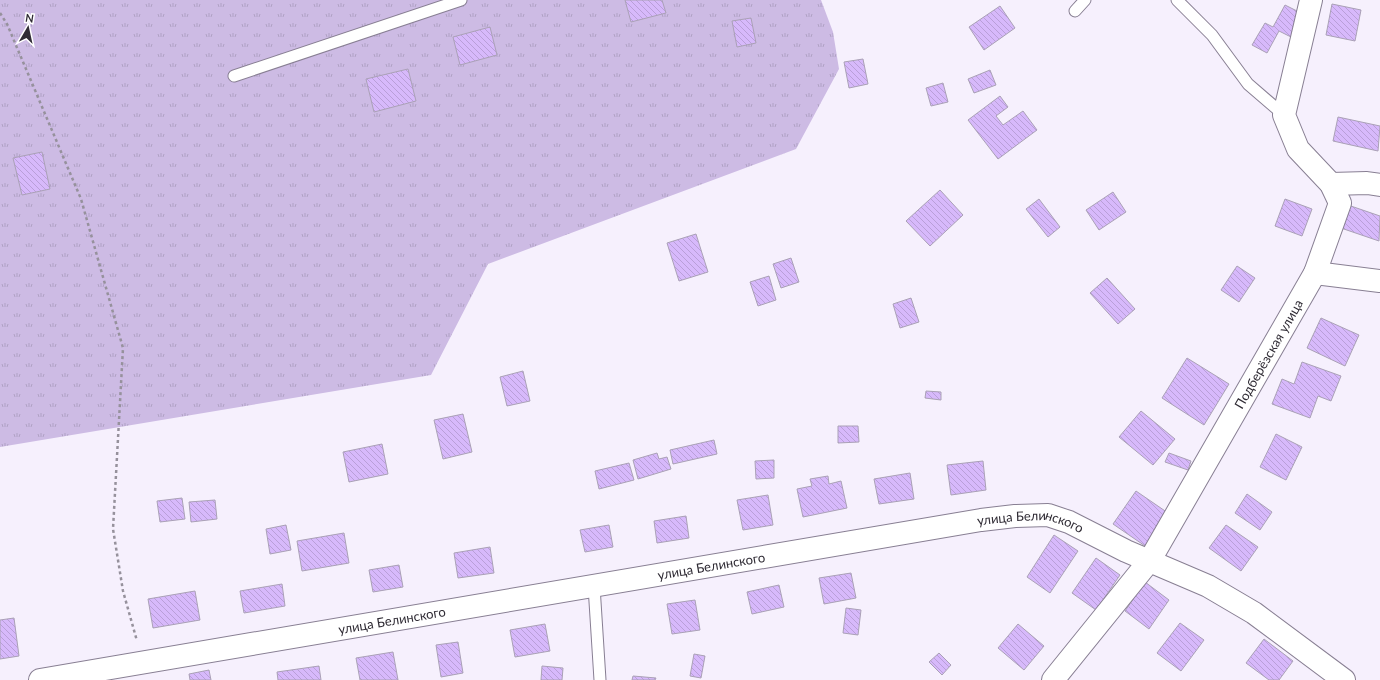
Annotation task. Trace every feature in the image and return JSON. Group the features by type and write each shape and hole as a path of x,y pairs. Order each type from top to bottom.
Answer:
{"street":[{"path":"1284,115 1311,0"},
{"name":"Подберёзская улица","path":"1053,680 1150,560 1315,273 1340,203 1331,184 1298,149 1284,115"},
{"path":"1331,184 1367,183 1380,185"},
{"path":"1315,273 1380,281"},
{"name":"улица Белинского","path":"40,680 96,676 143,663 981,520 1016,516 1048,516 1069,522 1126,551 1208,586 1254,613 1344,680"}],"lane":[{"path":"234,76 461,0"},
{"path":"1075,11 1085,0"},
{"path":"1178,0 1212,35 1248,84 1284,115"},
{"path":"594,586 600,680"}],"path":[{"path":"0,13 7,24 81,199 123,348 113,530 123,591 143,663"}],"green space":[{"path":"0,0 821,0 833,32 839,69 796,149 488,264 431,375 0,447"}],"building":[{"path":"625,0 662,0 666,13 631,22"},
{"path":"1332,4 1361,10 1355,41 1326,35"},
{"path":"1285,5 1303,14 1291,37 1279,31 1267,53 1252,45 1265,23 1273,27"},
{"path":"1000,6 1015,28 984,50 969,27"},
{"path":"751,18 756,43 737,47 732,21"},
{"path":"490,27 497,55 460,65 453,37"},
{"path":"863,59 868,84 849,88 844,62"},
{"path":"408,69 416,101 374,112 366,79"},
{"path":"990,70 996,85 974,93 968,79"},
{"path":"943,83 948,102 931,106 926,88"},
{"path":"1000,96 1008,107 996,116 1003,125 1023,111 1037,130 998,159 968,120"},
{"path":"1338,117 1380,126 1378,151 1333,141"},
{"path":"42,152 50,189 22,195 13,158"},
{"path":"940,190 963,215 930,246 906,221"},
{"path":"1113,192 1126,212 1099,230 1086,210"},
{"path":"1039,199 1060,227 1048,237 1026,209"},
{"path":"1285,199 1312,209 1302,236 1275,226"},
{"path":"1345,204 1380,216 1379,241 1338,227"},
{"path":"696,234 708,272 679,281 667,243"},
{"path":"791,258 799,282 781,288 773,264"},
{"path":"1237,266 1255,278 1239,302 1221,290"},
{"path":"769,276 776,300 758,306 750,282"},
{"path":"1107,278 1135,309 1118,324 1090,293"},
{"path":"911,298 919,322 900,328 893,304"},
{"path":"1321,318 1359,335 1345,366 1307,348"},
{"path":"1187,358 1229,384 1204,425 1162,398"},
{"path":"1302,362 1341,376 1331,401 1318,396 1310,418 1272,404 1282,379 1294,384"},
{"path":"523,371 530,401 507,406 500,377"},
{"path":"926,391 941,392 941,400 925,398"},
{"path":"1141,411 1175,439 1153,465 1119,437"},
{"path":"463,414 472,452 443,459 434,420"},
{"path":"838,426 858,426 859,442 838,443"},
{"path":"1276,434 1302,447 1286,480 1260,467"},
{"path":"714,440 717,454 673,464 670,450"},
{"path":"382,444 388,474 349,482 343,452"},
{"path":"657,453 659,459 667,457 671,469 638,479 633,460"},
{"path":"1169,453 1191,461 1188,470 1165,462"},
{"path":"774,460 774,478 756,479 755,461"},
{"path":"983,461 986,490 951,495 947,465"},
{"path":"629,463 634,480 599,489 595,471"},
{"path":"910,473 914,499 879,504 874,479"},
{"path":"828,476 829,484 841,481 847,508 803,517 797,489 812,486 810,479"},
{"path":"1136,491 1171,515 1148,548 1113,524"},
{"path":"1247,494 1272,512 1260,530 1235,513"},
{"path":"768,495 773,525 743,530 737,500"},
{"path":"182,498 185,519 160,522 157,501"},
{"path":"215,500 217,519 191,522 189,502"},
{"path":"686,516 689,538 657,543 654,521"},
{"path":"286,525 291,550 270,554 266,529"},
{"path":"609,525 613,547 585,552 580,530"},
{"path":"1226,525 1258,547 1241,571 1209,548"},
{"path":"344,533 349,563 302,571 297,541"},
{"path":"1054,535 1078,551 1050,593 1027,577"},
{"path":"490,547 494,573 458,578 454,553"},
{"path":"1096,558 1120,575 1096,610 1072,593"},
{"path":"399,565 403,587 373,592 369,570"},
{"path":"851,573 856,598 824,604 819,578"},
{"path":"1145,582 1169,600 1149,629 1125,611"},
{"path":"282,584 285,606 244,613 240,591"},
{"path":"779,585 784,607 752,614 747,592"},
{"path":"195,591 200,620 153,628 148,599"},
{"path":"695,600 700,630 672,634 667,604"},
{"path":"846,608 861,610 858,635 843,633"},
{"path":"14,618 19,656 0,659 0,620"},
{"path":"1180,623 1204,640 1181,671 1157,653"},
{"path":"545,624 550,651 515,657 510,630"},
{"path":"1018,624 1044,646 1024,670 998,648"},
{"path":"1264,639 1293,661 1279,680 1269,680 1246,663"},
{"path":"458,642 463,673 441,677 436,645"},
{"path":"393,652 398,680 360,680 356,658"},
{"path":"939,653 951,665 942,675 929,662"},
{"path":"694,654 705,656 701,678 690,676"},
{"path":"319,666 321,680 278,680 277,672"},
{"path":"542,666 563,668 562,680 541,680"},
{"path":"209,670 211,680 190,680 189,674"},
{"path":"633,676 656,678 655,680 632,680"}]}
